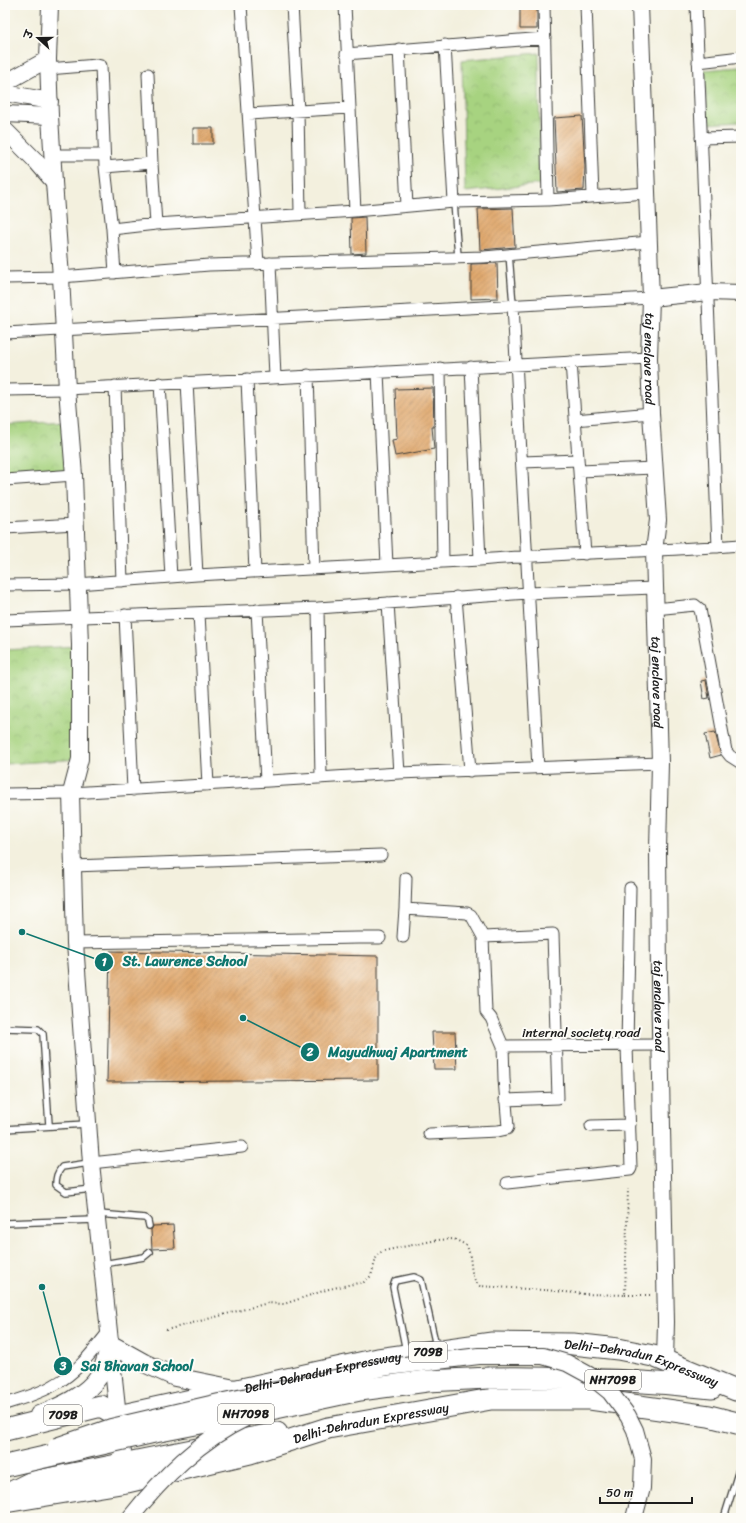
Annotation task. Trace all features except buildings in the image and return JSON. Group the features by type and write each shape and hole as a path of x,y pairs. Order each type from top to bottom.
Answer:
{"highway":[{"name":"Delhi–Dehradun Expressway","path":"118,1416 378,1359 492,1344 573,1344 618,1349 653,1356 739,1391"},
{"name":"Delhi-Dehradun Expressway","path":"5,1465 150,1433 360,1390 427,1381 548,1377 660,1382 739,1391"},
{"name":"Delhi-Dehradun Expressway","path":"5,1502 125,1472 250,1453 328,1428 491,1399 590,1399 709,1416 741,1424"},
{"name":"709B","path":"5,1429 101,1406 118,1416"},
{"path":"5,1496 32,1482 125,1472"}],"main road":[{"path":"5,1429 54,1409 82,1393 99,1377 105,1364 110,1338 144,1363 175,1377 239,1390"}],"street":[{"path":"50,5 48,64 52,155 74,475 79,617 80,759 71,793 75,944 91,1163 125,1472"},
{"path":"241,5 258,264"},
{"path":"292,5 298,111 300,213"},
{"path":"345,5 346,54 355,211"},
{"path":"544,5 548,200"},
{"path":"586,5 593,196"},
{"name":"taj enclave road","path":"640,5 651,298 651,413 658,520 654,551 654,588 660,764 658,857 665,1361"},
{"path":"696,5 718,547"},
{"path":"346,54 545,38"},
{"path":"445,45 454,202"},
{"path":"399,49 407,206"},
{"path":"698,62 741,58"},
{"path":"5,82 48,64 102,66 104,155 115,273"},
{"path":"148,74 156,224"},
{"path":"5,93 50,109"},
{"path":"248,114 349,108"},
{"path":"5,114 50,109"},
{"path":"5,130 35,160 54,182"},
{"path":"701,138 741,137"},
{"path":"52,155 104,155"},
{"path":"105,167 152,163"},
{"path":"112,229 156,224 300,213 355,211 454,202 548,200 647,193"},
{"path":"5,278 61,277 209,265 458,257 649,242"},
{"path":"270,263 275,377"},
{"path":"5,333 651,298 708,292 741,293"},
{"path":"513,305 538,768"},
{"path":"5,390 67,389 247,378 650,358"},
{"path":"571,362 585,554"},
{"path":"471,367 480,560"},
{"path":"440,368 443,562"},
{"path":"378,372 387,565"},
{"path":"308,375 314,569"},
{"path":"247,378 254,572"},
{"path":"187,382 198,575"},
{"path":"160,383 171,577"},
{"path":"115,386 122,581"},
{"path":"575,420 651,413"},
{"path":"522,462 655,468"},
{"path":"5,480 74,475"},
{"path":"5,528 76,524"},
{"path":"5,585 77,584 198,575 480,560 526,555 654,551 741,545"},
{"path":"5,620 318,608 528,592 654,588"},
{"path":"456,597 470,771"},
{"path":"388,603 399,773"},
{"path":"655,609 694,605 700,609 726,751 730,756 741,763"},
{"path":"318,608 321,778"},
{"path":"257,610 266,782"},
{"path":"199,613 208,785"},
{"path":"125,615 133,790"},
{"path":"5,794 133,790 399,773 660,764"},
{"path":"72,860 381,855"},
{"path":"403,937 406,878"},
{"path":"507,1183 630,1170 632,1167 627,1046 630,888"},
{"path":"405,909 467,913 471,915 484,937 486,1012 491,1018 502,1046 507,1129 429,1134"},
{"path":"484,937 553,934 558,1098 505,1100"},
{"path":"75,944 380,938"},
{"name":"internal society road","path":"502,1046 660,1045"},
{"path":"591,1126 630,1125"},
{"path":"91,1163 242,1147"},
{"path":"5,1404 54,1386 70,1374 110,1338"},
{"path":"5,1465 111,1427 219,1402 388,1367 479,1356 543,1356 567,1363 589,1374 610,1392 628,1416 635,1430 643,1459 642,1488 634,1518"},
{"path":"130,1518 178,1464 192,1452 225,1430 262,1411"}],"lane":[{"path":"454,202 458,257"},
{"path":"509,254 513,305"},
{"path":"5,1028 38,1028 43,1034 49,1125"},
{"path":"5,1129 49,1125 88,1124"},
{"path":"91,1163 62,1167 58,1171 56,1185 66,1192 94,1189"},
{"path":"5,1223 97,1217 144,1218 148,1221 149,1226"},
{"path":"102,1264 144,1257 150,1252"},
{"path":"406,1355 393,1287 395,1281 414,1277 421,1280 437,1351"},
{"path":"724,1518 741,1463"}],"path":[{"path":"626,1294 628,1189"},
{"path":"166,1330 271,1302 284,1304 342,1286 364,1282 371,1276 374,1262 379,1253 437,1240 454,1240 468,1247 474,1279 480,1286 585,1294 665,1295"}],"green space":[{"path":"539,53 540,184 465,192 462,60"},
{"path":"741,67 741,122 708,124 704,70"},
{"path":"65,421 68,475 5,479 5,425"},
{"path":"79,646 79,759 5,764 5,650"}],"place":[{"name":"St. Lawrence School","path":"22,932"},
{"name":"Mayudhwaj Apartment","path":"243,1018"},
{"name":"Sai Bhavan School","path":"42,1287"}]}
